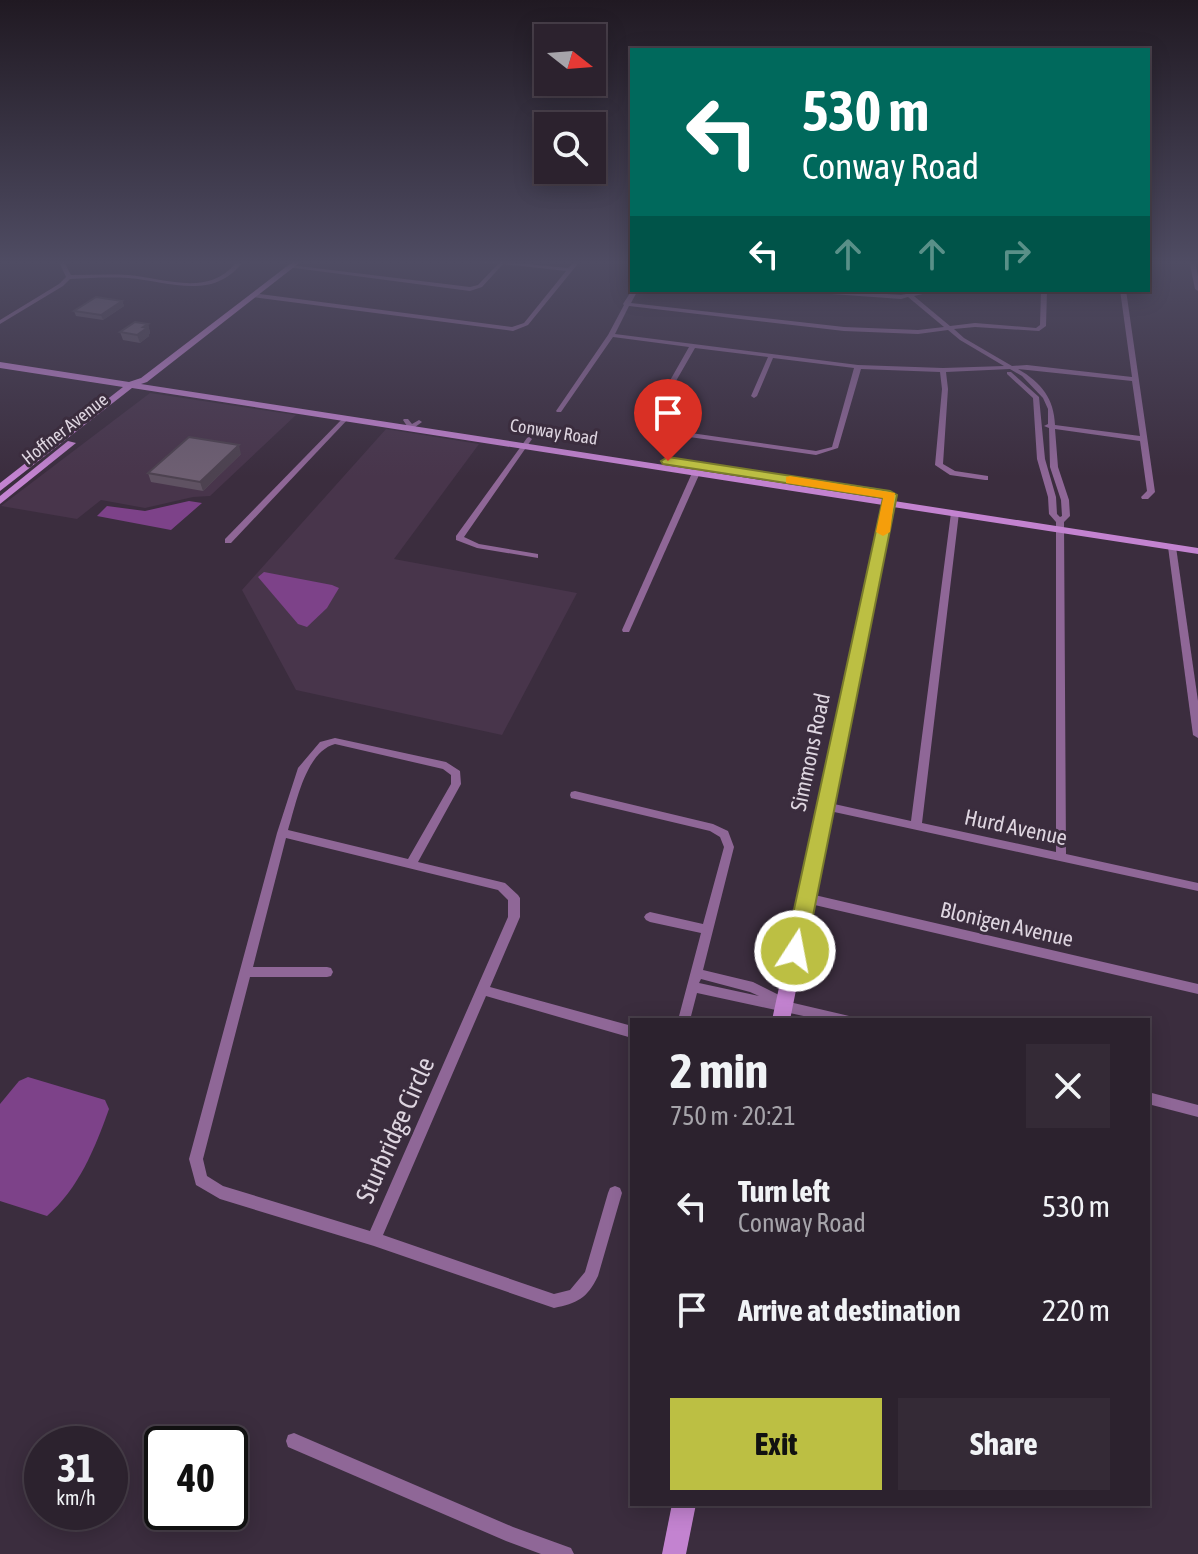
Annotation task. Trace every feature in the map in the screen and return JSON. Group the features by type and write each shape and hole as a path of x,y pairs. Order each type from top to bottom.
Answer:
{"main road":[{"name":"Hoffner Avenue","path":"0,501 207,333"},
{"name":"Conway Road","path":"0,358 247,403 295,406"},
{"path":"13,367 38,364"},
{"name":"Conway Road","path":"0,365 412,423 1060,526 1198,551"},
{"name":"Hoffner Avenue","path":"0,488 132,384"},
{"name":"Conway Road","path":"889,499 955,513 1198,543"},
{"name":"Simmons Road","path":"783,1012 889,499"},
{"path":"674,1554 684,1506"}],"street":[{"path":"950,333 1027,386 1036,397 1041,459 1052,497 1053,514 1060,526 1061,858"},
{"path":"951,333 1010,366 1038,386 1046,397 1051,409 1054,467 1066,506 1066,516 1060,526"},
{"path":"1129,333 1151,492 1145,497"},
{"path":"559,411 611,335 858,367 943,370 1010,366 1135,379"},
{"path":"692,347 650,421 652,426 661,431 816,453 835,448 858,367"},
{"path":"754,396 770,358"},
{"path":"943,370 945,389 939,465 953,473 985,478"},
{"path":"228,541 350,415"},
{"path":"1038,425 1144,439"},
{"path":"527,443 459,538 477,546 535,556"},
{"path":"626,630 697,469"},
{"path":"916,826 955,513"},
{"path":"1172,547 1198,735"},
{"path":"282,833 303,768 323,744 335,741 446,766 456,774 456,784 412,862"},
{"path":"575,795 713,828 724,834 729,847 685,1018"},
{"name":"Hurd Avenue","path":"825,806 1198,887"},
{"name":"Sturbridge Circle","path":"282,833 501,886 514,898 514,917 374,1239 220,1192 201,1180 196,1159 282,833"},
{"name":"Blonigen Avenue","path":"806,898 1198,989"},
{"path":"650,917 707,930"},
{"path":"247,972 327,972"},
{"path":"695,980 783,1012 830,1018"},
{"path":"483,990 630,1031"},
{"path":"1150,1099 1198,1111"},
{"path":"374,1239 554,1301 574,1296 591,1276 615,1193"},
{"path":"294,1441 512,1535 565,1554"}],"shaded area":[{"path":"150,393 296,415 210,496 145,508 101,500 77,519 1,506"},
{"path":"386,429 479,444 394,559 577,593 502,735 296,690 242,590"},
{"path":"189,501 202,503 171,530 97,516 107,506 145,511"},
{"path":"264,572 339,588 327,608 307,627 298,624 258,577"},
{"path":"28,1077 105,1100 109,1109 92,1153 77,1180 47,1216 0,1201 0,1104 19,1081"}],"building":[{"path":"189,437 239,445 200,482 148,473"}],"slow traffic":[{"path":"790,480 890,495 883,532"}],"route":[{"path":"668,461 890,495 795,951"}]}
